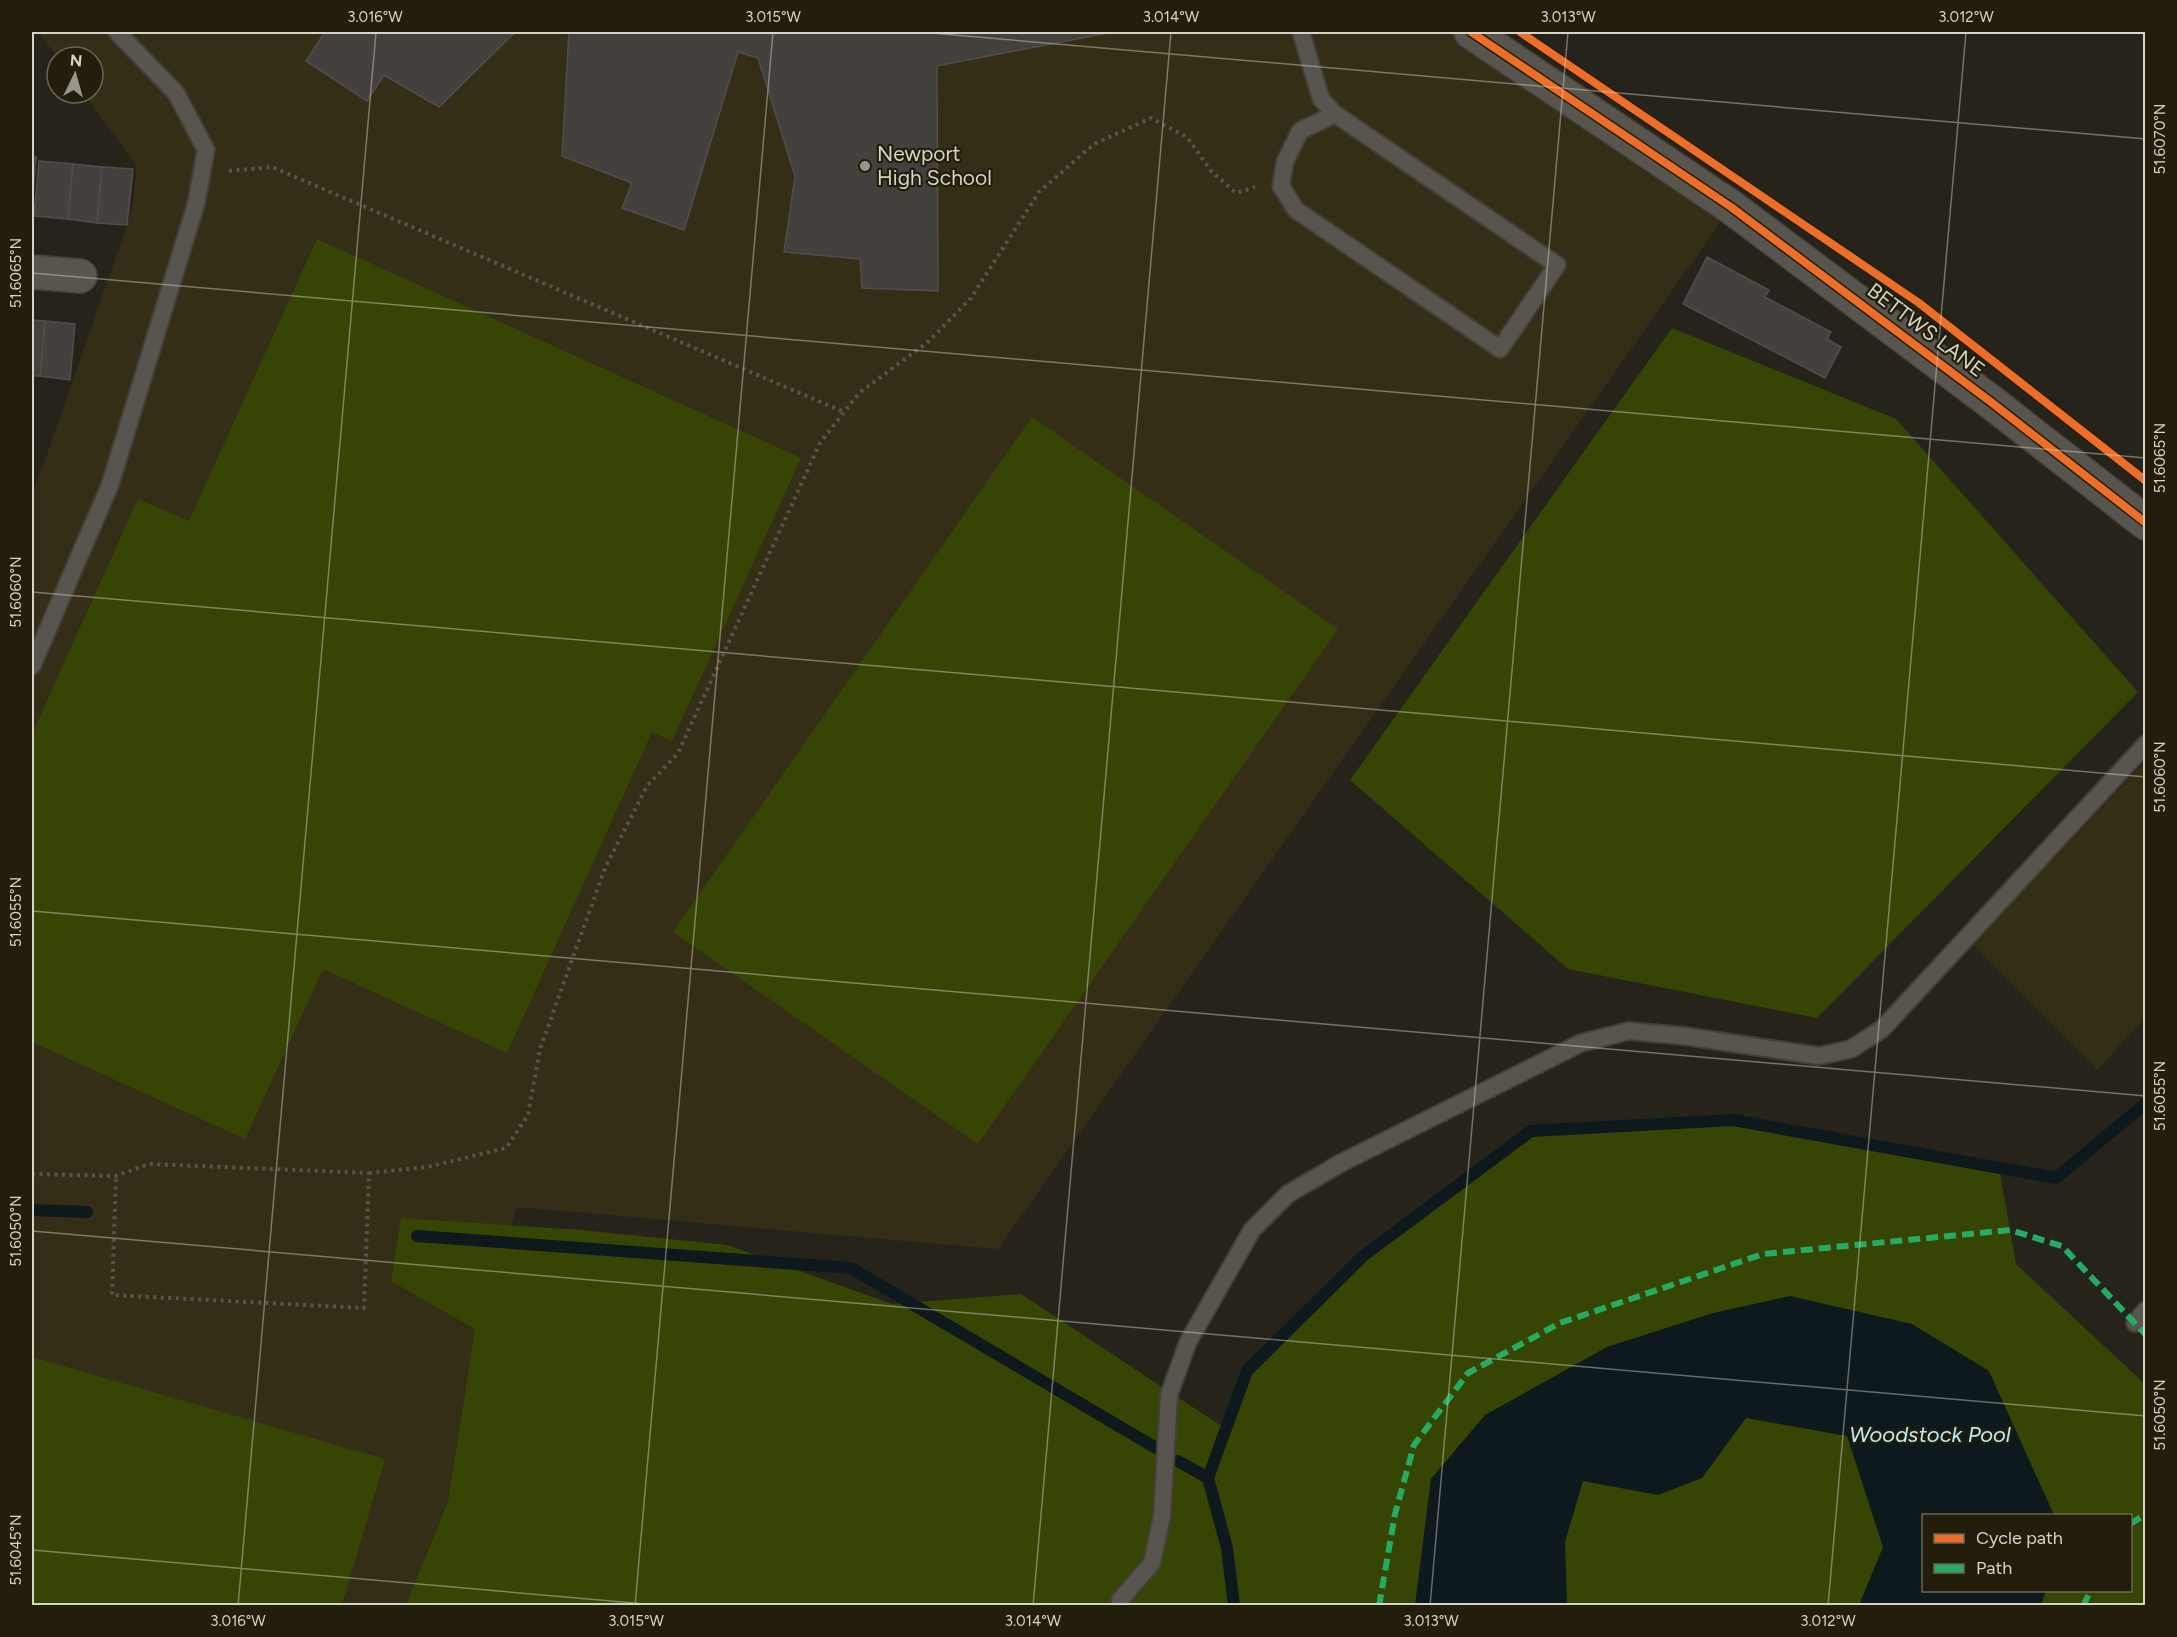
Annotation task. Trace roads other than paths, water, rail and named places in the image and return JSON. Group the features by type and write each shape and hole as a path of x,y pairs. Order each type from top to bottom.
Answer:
{"street":[{"name":"BETTWS LANE","path":"1471,32 1731,207 1991,402 2145,523"},
{"path":"32,272 80,276"}],"lane":[{"path":"32,666 110,485 192,216 206,150 176,93 117,32"},
{"path":"1301,32 1321,99 1335,114 1557,265 1500,349 1296,210 1281,186 1285,162 1300,130 1335,114"},
{"path":"1120,1600 1152,1563 1162,1516 1169,1395 1188,1342 1252,1230 1288,1194 1341,1163 1581,1043 1629,1031 1684,1036 1819,1056 1851,1049 1882,1029 2145,744"}],"water":[{"name":"Woodstock Pool","path":"1790,1296 1912,1324 1989,1371 2054,1514 1922,1514 1922,1592 2046,1592 2041,1605 1859,1605 1883,1547 1847,1436 1746,1418 1702,1478 1658,1495 1583,1481 1565,1542 1567,1605 1415,1605 1431,1479 1485,1415 1607,1347 1713,1313"}],"waterway":[{"path":"1208,1478 1247,1371 1363,1256 1531,1131 1733,1120 2056,1178 2146,1103"},
{"path":"32,1210 87,1212"},
{"path":"417,1236 851,1268 1156,1448"},
{"path":"1178,1461 1208,1478 1227,1548 1234,1606"}],"place":[{"name":"Newport High School","path":"865,166"}]}
